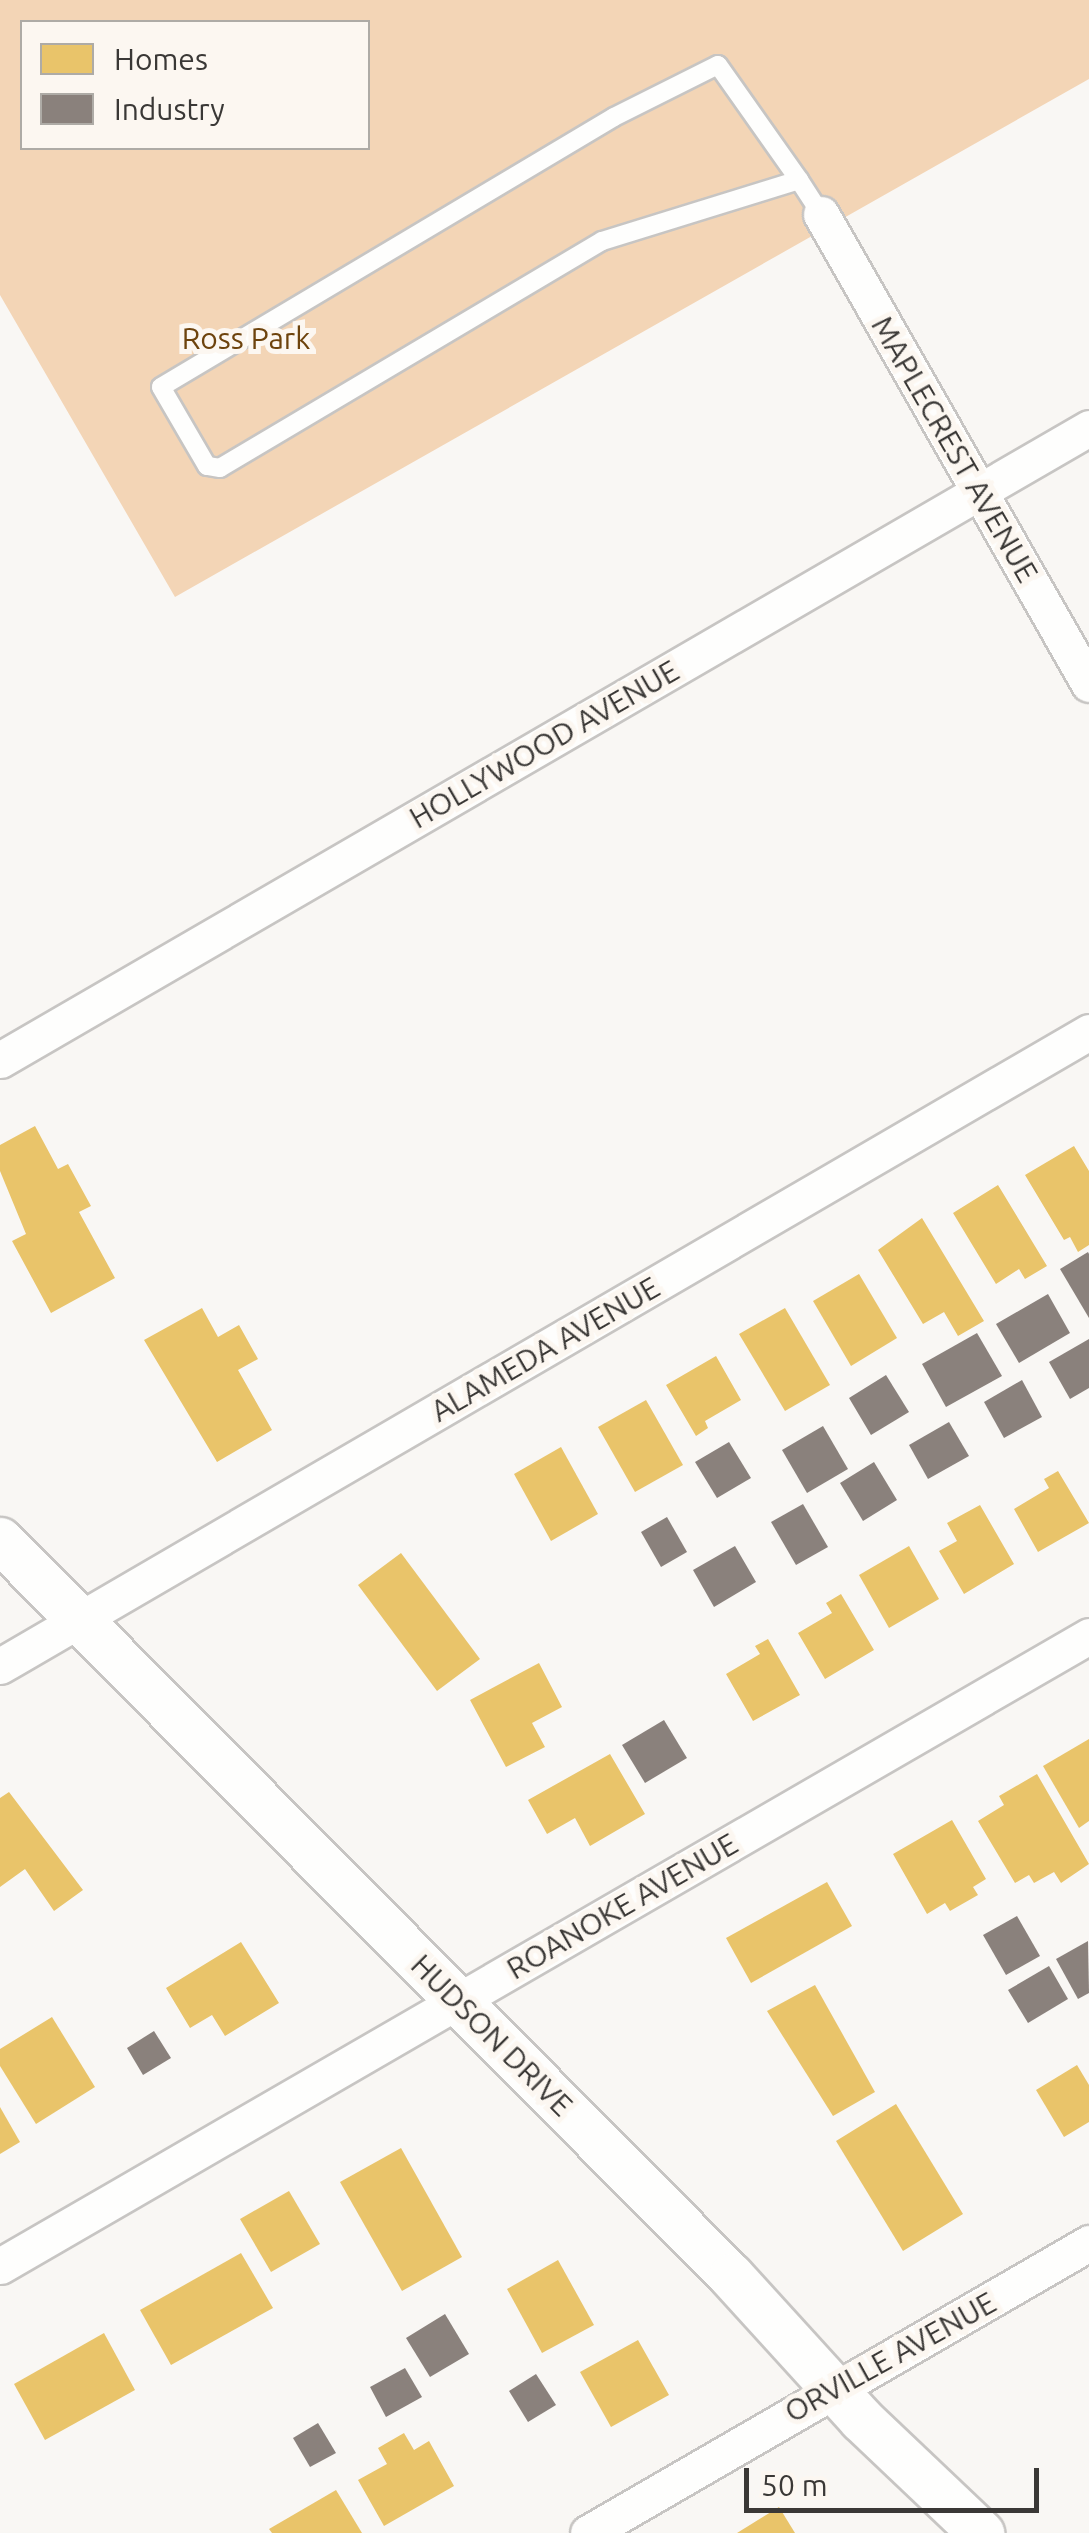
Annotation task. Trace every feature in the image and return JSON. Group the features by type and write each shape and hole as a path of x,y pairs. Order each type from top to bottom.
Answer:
{"street":[{"name":"MAPLECREST AVENUE","path":"821,214 1089,684"},
{"name":"HOLLYWOOD AVENUE","path":"0,1060 1089,428"},
{"name":"ALAMEDA AVENUE","path":"0,1666 1089,1032"},
{"name":"HUDSON DRIVE","path":"0,1540 84,1619 832,2386 981,2533"},
{"name":"ROANOKE AVENUE","path":"0,2266 1089,1636"},
{"name":"ORVILLE AVENUE","path":"588,2533 832,2386 1089,2243"}],"lane":[{"path":"799,180 602,241 220,468 207,466 161,387 614,118 718,65 799,180 821,214"}],"green space":[{"name":"Ross Park","path":"0,0 1089,0 1089,79 175,597 0,295"}],"building: Homes":[{"path":"35,1126 58,1169 68,1164 91,1206 79,1212 115,1278 51,1313 12,1241 26,1234 0,1171 0,1145"},
{"path":"1074,1146 1089,1171 1089,1245 1078,1252 1070,1237 1064,1240 1025,1175"},
{"path":"998,1185 1047,1266 1025,1279 1019,1269 996,1284 953,1213"},
{"path":"922,1218 984,1321 958,1336 944,1312 923,1324 878,1250"},
{"path":"859,1274 897,1338 851,1366 813,1301"},
{"path":"202,1308 218,1337 239,1325 258,1359 238,1370 272,1430 217,1462 144,1340"},
{"path":"785,1308 830,1385 785,1411 739,1334"},
{"path":"716,1356 741,1400 705,1421 708,1428 696,1436 666,1385"},
{"path":"646,1400 683,1465 635,1492 598,1427"},
{"path":"561,1447 598,1514 551,1541 514,1474"},
{"path":"1058,1471 1089,1523 1038,1552 1014,1509 1049,1488 1044,1479"},
{"path":"980,1505 1014,1564 964,1594 939,1551 957,1541 947,1523"},
{"path":"909,1546 939,1599 889,1628 859,1575"},
{"path":"401,1553 480,1659 437,1691 358,1585"},
{"path":"841,1594 874,1650 825,1679 798,1633 832,1613 826,1603"},
{"path":"768,1639 800,1695 753,1721 726,1674 760,1654 755,1646"},
{"path":"539,1663 562,1707 532,1723 545,1747 506,1767 470,1700"},
{"path":"1089,1739 1089,1821 1079,1828 1043,1766"},
{"path":"610,1754 645,1814 590,1846 575,1818 547,1834 528,1800"},
{"path":"1037,1774 1089,1864 1061,1883 1054,1872 1034,1883 1029,1875 1015,1883 978,1821 1004,1805 999,1796"},
{"path":"9,1792 83,1890 54,1911 25,1869 0,1887 0,1798"},
{"path":"952,1820 986,1879 973,1887 978,1895 950,1911 945,1903 927,1914 893,1854"},
{"path":"827,1882 852,1926 751,1983 726,1938"},
{"path":"241,1942 279,2003 225,2036 212,2015 190,2028 166,1988"},
{"path":"815,1985 875,2092 833,2116 767,2011"},
{"path":"52,2017 95,2087 36,2124 0,2066 0,2049"},
{"path":"1077,2065 1089,2085 1089,2122 1064,2137 1036,2090"},
{"path":"896,2104 963,2214 903,2251 836,2141"},
{"path":"0,2107 20,2142 0,2154"},
{"path":"401,2148 462,2257 402,2291 340,2182"},
{"path":"289,2191 320,2244 271,2272 240,2219"},
{"path":"241,2253 273,2308 171,2365 140,2310"},
{"path":"558,2260 594,2325 542,2353 507,2289"},
{"path":"104,2333 135,2390 45,2440 14,2384"},
{"path":"638,2340 669,2395 611,2427 580,2372"},
{"path":"404,2433 414,2450 429,2441 454,2486 384,2526 358,2480 387,2464 378,2448"},
{"path":"336,2490 362,2533 272,2533 269,2529"},
{"path":"779,2507 795,2533 737,2533"}],"building: Industry":[{"path":"1089,1254 1089,1318 1060,1269"},
{"path":"1048,1294 1070,1333 1019,1363 996,1324"},
{"path":"977,1333 1002,1376 946,1407 922,1364"},
{"path":"1089,1339 1089,1388 1070,1399 1049,1362"},
{"path":"886,1375 909,1412 871,1435 849,1398"},
{"path":"1022,1380 1042,1417 1004,1438 984,1402"},
{"path":"949,1422 969,1456 928,1479 909,1445"},
{"path":"823,1426 848,1469 807,1493 782,1450"},
{"path":"729,1442 751,1478 717,1498 695,1462"},
{"path":"874,1462 897,1500 863,1521 840,1483"},
{"path":"803,1504 828,1547 796,1565 771,1522"},
{"path":"667,1517 687,1552 661,1567 641,1532"},
{"path":"735,1546 756,1582 714,1607 693,1570"},
{"path":"664,1720 687,1758 645,1783 622,1745"},
{"path":"1017,1916 1040,1956 1006,1975 983,1935"},
{"path":"1088,1941 1089,1993 1078,1999 1056,1959"},
{"path":"1049,1966 1068,1999 1028,2023 1008,1990"},
{"path":"154,2031 171,2058 143,2075 127,2048"},
{"path":"445,2314 469,2354 430,2377 406,2338"},
{"path":"405,2368 422,2397 386,2417 370,2387"},
{"path":"536,2374 556,2405 528,2422 509,2391"},
{"path":"318,2423 336,2453 310,2467 293,2438"}]}
